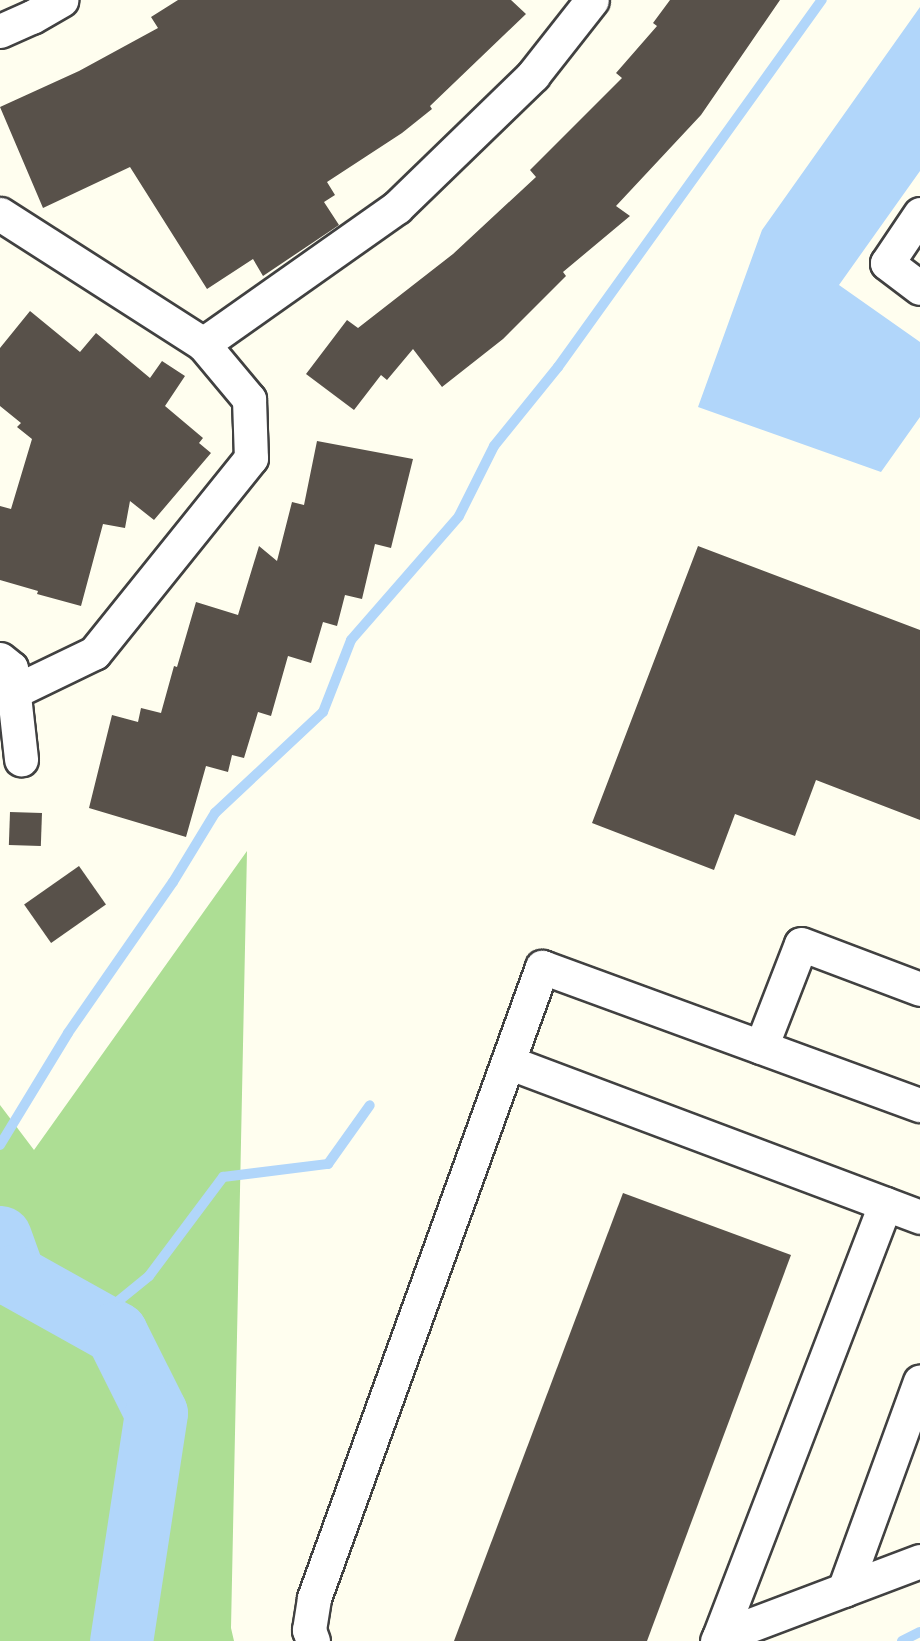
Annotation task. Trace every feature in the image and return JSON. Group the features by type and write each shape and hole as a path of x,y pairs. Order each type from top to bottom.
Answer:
{"lane":[{"path":"0,31 32,17 60,0"},
{"path":"203,344 397,207 533,75 592,0"},
{"path":"0,214 203,344 249,399 251,458 94,653 13,692"},
{"path":"920,214 887,263 920,288"},
{"path":"0,659 11,668 21,759"},
{"path":"761,1047 801,944 920,989"},
{"path":"313,1641 309,1630 314,1598 542,967 920,1105"},
{"path":"508,1062 920,1217"},
{"path":"718,1639 885,1204"},
{"path":"844,1590 920,1381"},
{"path":"718,1639 920,1561"}],"green space":[{"path":"247,851 231,1628 234,1641 0,1641 0,1105 34,1150"}],"water":[{"path":"920,7 920,171 839,285 920,342 920,417 881,472 698,407 762,230"}],"building":[{"path":"178,0 511,0 526,14 430,106 432,109 402,133 327,182 335,195 324,202 339,225 263,276 253,259 207,289 130,167 43,208 0,107 79,71 158,28 151,17"},
{"path":"670,0 780,0 701,115 616,206 630,216 563,272 566,276 503,339 442,387 413,349 387,380 381,375 354,410 306,374 347,320 358,328 453,254 536,177 530,170 622,78 616,73 657,26 653,23"},
{"path":"30,311 80,352 96,333 150,378 162,361 185,376 165,406 203,438 199,443 211,453 154,520 130,501 125,528 103,524 81,606 37,594 38,591 0,580 0,506 11,509 32,439 17,427 21,423 0,406 0,348"},
{"path":"317,441 413,459 391,548 375,544 362,599 345,595 337,626 323,622 311,663 288,656 271,716 258,712 244,758 232,755 228,772 206,766 186,837 89,808 112,715 138,722 141,708 161,713 196,602 238,615 259,546 277,561 292,502 304,505"},
{"path":"698,546 920,630 920,820 816,780 795,836 735,814 714,870 592,823"},
{"path":"10,812 42,813 41,846 9,845"},
{"path":"79,866 106,905 51,943 24,904"},
{"path":"623,1193 791,1255 647,1641 454,1641"}],"waterway":[{"path":"0,1145 68,1033 173,882 215,813 323,712 351,640 459,516 494,446 558,367 822,0"},
{"path":"95,1320 149,1276 223,1177 328,1164 370,1105"},
{"path":"0,1237 14,1276 116,1333 156,1413 121,1641"},
{"path":"902,1641 920,1632"}]}
